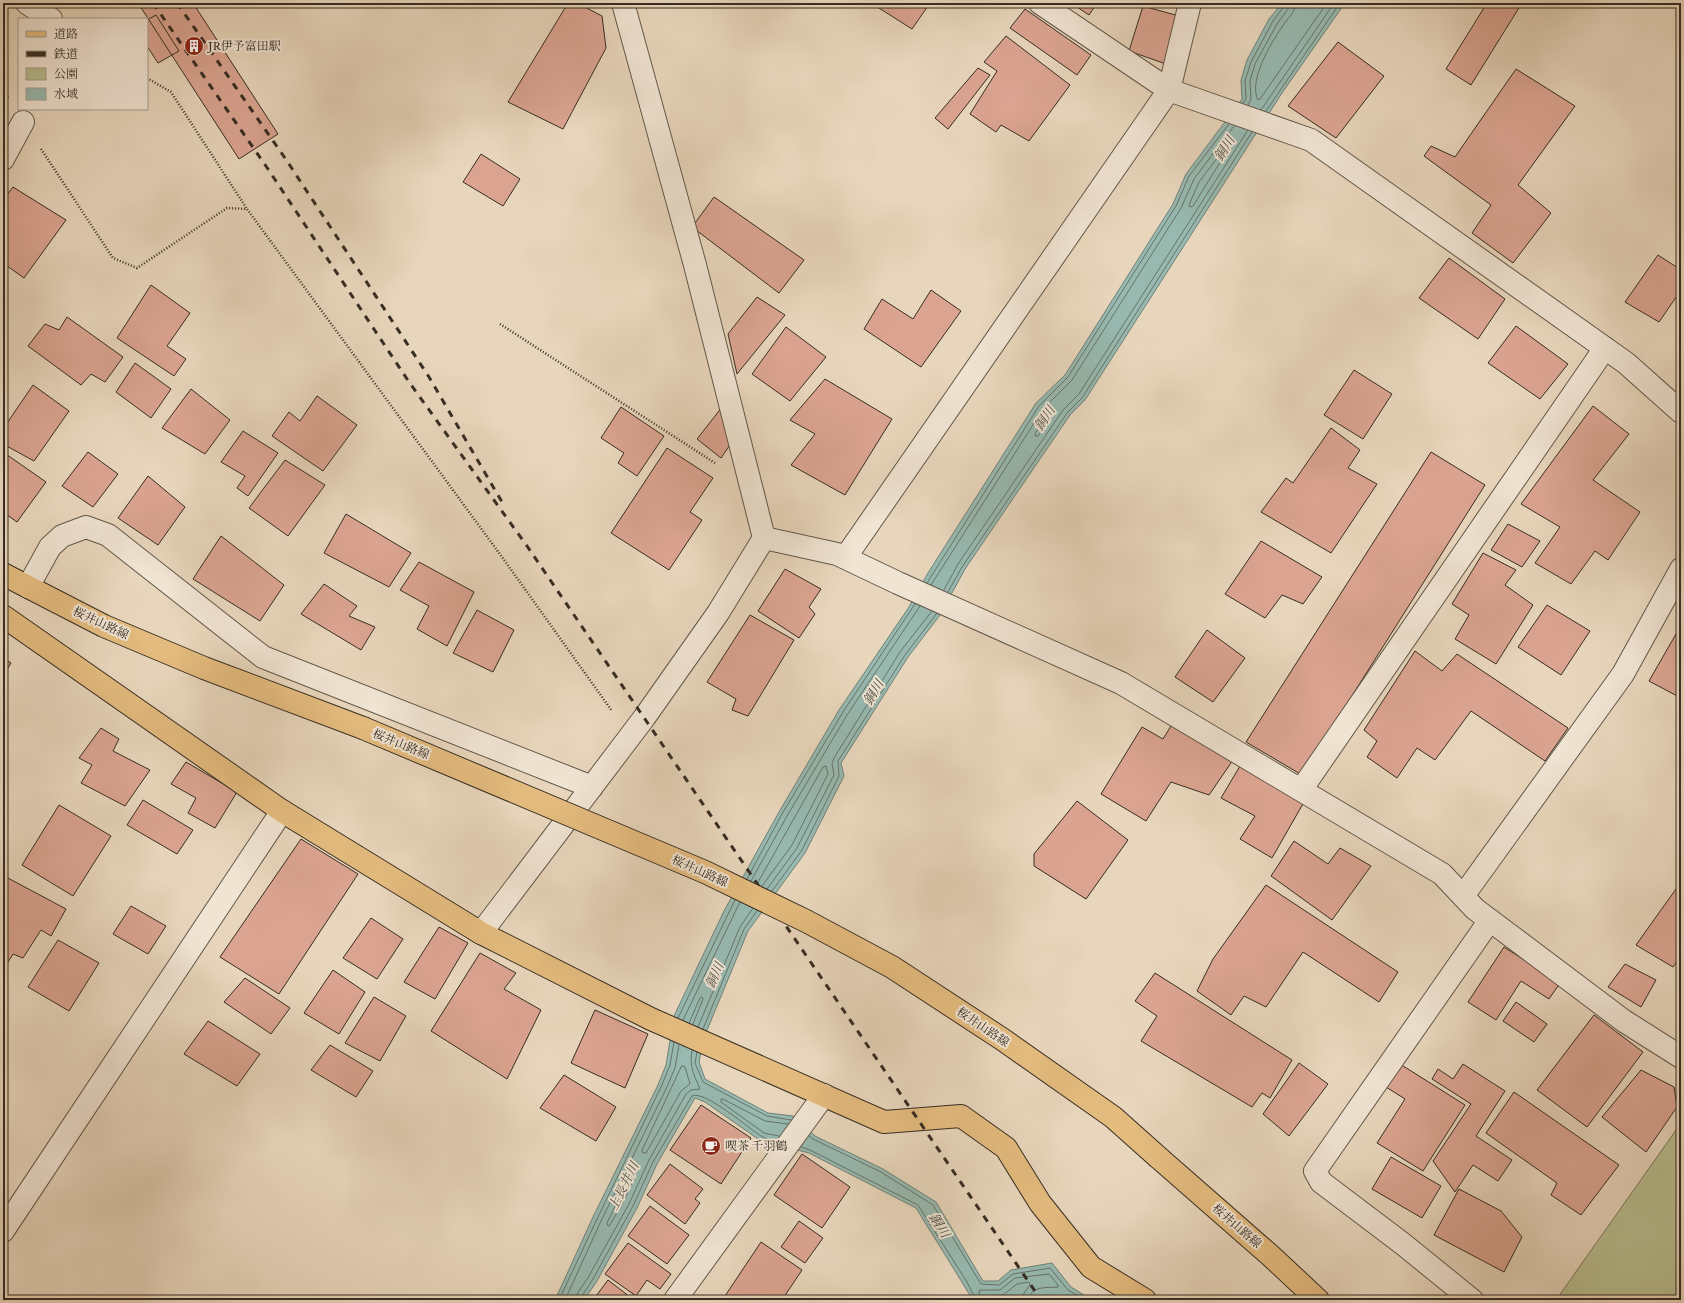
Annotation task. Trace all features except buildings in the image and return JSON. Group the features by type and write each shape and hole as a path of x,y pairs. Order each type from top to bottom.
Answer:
{"main road":[{"name":"桜井山路線","path":"3,574 104,626 175,656 362,728 705,872 806,921 892,967 1002,1039 1113,1117 1272,1257 1318,1300"},
{"path":"3,616 282,811 482,933 651,1019 884,1122 960,1116 1006,1148 1040,1203 1091,1267 1145,1300"}],"street":[{"path":"27,3 50,18"},
{"path":"482,933 630,736 718,613 764,538 695,265 623,3"},
{"path":"1040,3 1169,90 1310,140 1626,363 1681,412"},
{"path":"845,558 1169,90 1190,3"},
{"path":"3,159 23,122"},
{"path":"1301,790 1605,348"},
{"path":"28,587 50,547 62,536 86,528 108,535 263,657 592,787"},
{"path":"764,538 837,554 1121,683 1442,874 1475,908 1490,920 1624,1021 1681,1056"},
{"path":"1463,896 1623,674 1681,570"},
{"path":"3,1231 282,811"},
{"path":"1472,1300 1403,1244 1321,1182 1314,1171 1490,920"},
{"path":"675,1300 824,1095"}],"path":[{"path":"148,79 171,92 247,209 497,550 630,736"},
{"path":"23,122 113,258 137,268 227,208 247,209"},
{"path":"500,324 750,486"}],"green space":[{"path":"1681,1123 1681,1300 1556,1300"}],"water":[{"path":"1282,3 1345,3 1282,93 1085,400 1070,415 965,569 940,615 908,657 841,763 844,776 805,853 748,931 705,1035 699,1062 705,1079 768,1113 793,1116 815,1136 883,1169 936,1202 983,1281 998,1281 1011,1270 1052,1263 1071,1287 1092,1300 1058,1300 1050,1295 1030,1300 973,1300 916,1208 809,1153 761,1141 705,1102 695,1098 657,1164 637,1208 597,1281 584,1300 555,1300 593,1217 658,1085 666,1065 674,1016 724,911 779,812 839,710 909,607 928,573 1036,403 1065,375 1173,204 1186,174 1242,99 1241,80 1247,60 1269,19"}],"railway":[{"path":"153,3 268,169 409,382 527,546 1041,1300"},
{"path":"177,3 285,158 429,377 502,502"}],"place":[{"name":"JR伊予富田駅","path":"194,46"},
{"name":"喫茶 千羽鶴","path":"711,1146"}],"water label":[{"name":"銅川","path":"1224,148"},
{"name":"銅川","path":"1044,418"},
{"name":"銅川","path":"873,692"},
{"name":"銅川","path":"714,975"},
{"name":"上長井川","path":"623,1186"},
{"name":"銅川","path":"940,1225"}]}
